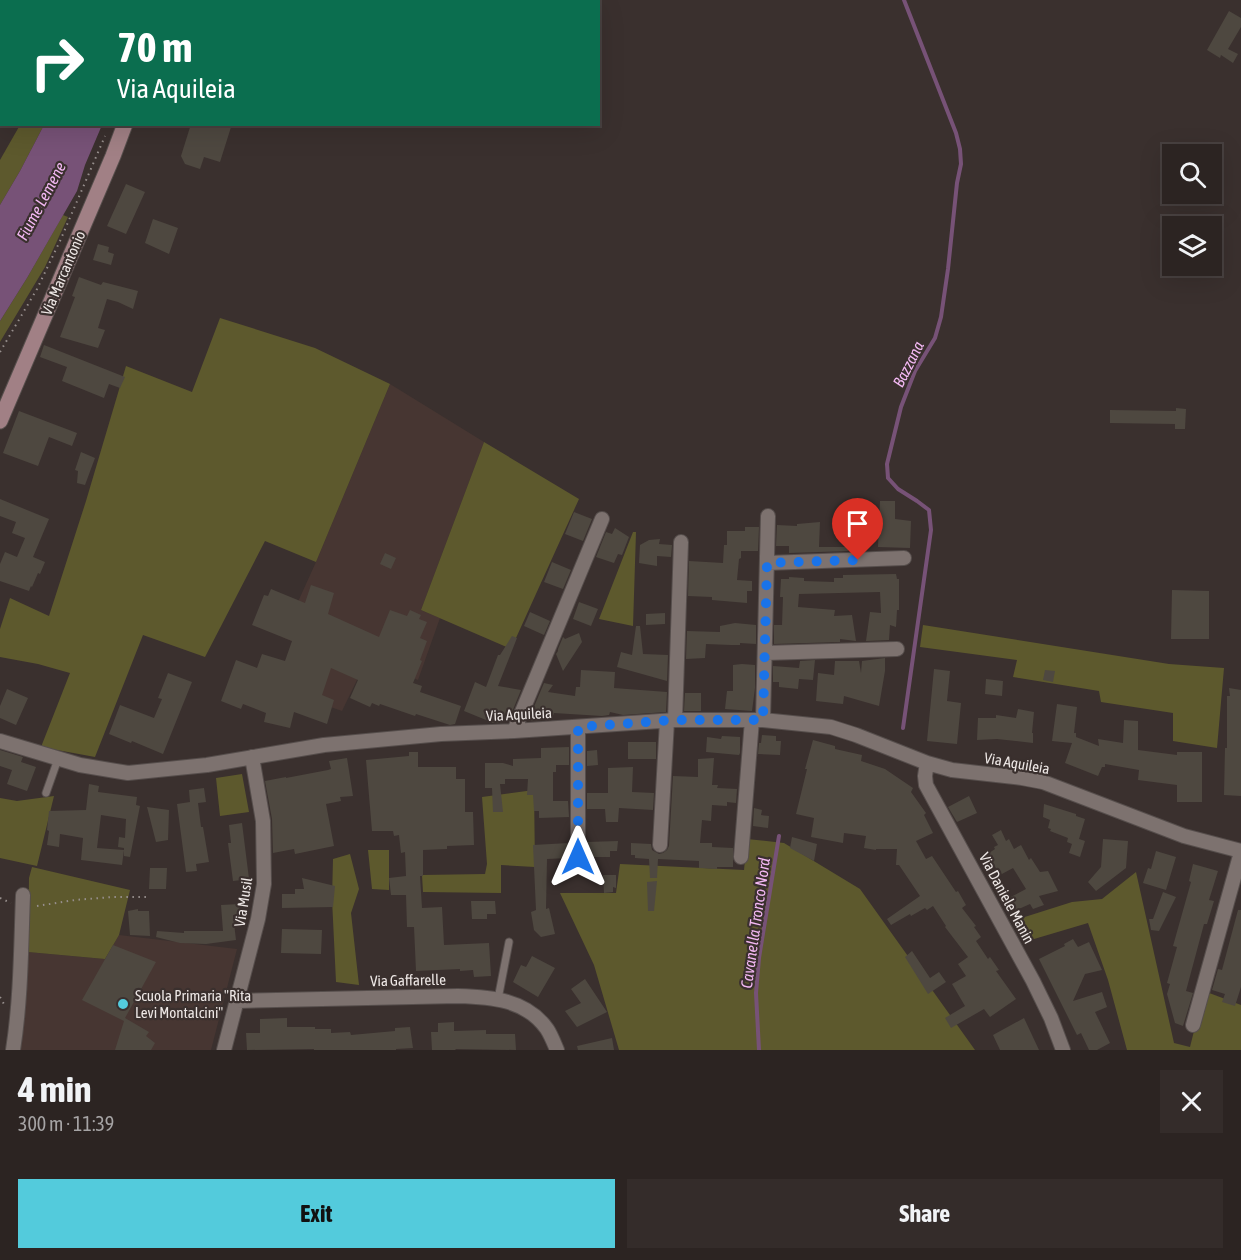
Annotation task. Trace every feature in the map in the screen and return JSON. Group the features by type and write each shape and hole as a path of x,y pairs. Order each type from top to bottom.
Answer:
{"main road":[{"name":"Via Marcantonio","path":"0,421 113,156 123,126"}],"street":[{"path":"741,857 765,653 768,516"},
{"path":"514,731 602,519"},
{"path":"660,845 671,721 681,542"},
{"path":"767,563 904,558"},
{"path":"765,653 897,650"},
{"name":"Via Aquileia","path":"0,741 80,765 128,772 207,765 324,745 441,734 671,721 757,720 831,727 952,770 1022,778 1043,783 1184,836 1241,852"},
{"path":"578,727 578,857"},
{"name":"Via Musil","path":"224,1050 258,919 264,884 263,821 252,757"},
{"name":"Via Daniele Manin","path":"927,763 926,785 1033,981 1063,1050"},
{"path":"1193,1025 1241,852"},
{"path":"13,1050 20,988 23,901"},
{"name":"Via Gaffarelle","path":"237,1001 458,996 493,998 514,1004 533,1015 547,1029 557,1050"}],"lane":[{"path":"46,793 58,759"},
{"path":"498,999 509,942"}],"path":[{"path":"0,352 37,288 60,241 105,135"},
{"path":"23,901 150,897"}],"shaded area":[{"path":"19,126 43,126 0,205 0,160"},
{"path":"63,215 68,217 45,267 0,342 0,321"},
{"path":"220,318 315,348 390,384 316,562 265,541 205,657 143,635 95,757 41,747 70,673 0,657 0,629 10,598 49,616 126,366 192,392"},
{"path":"390,384 484,442 421,610 440,618 418,680 368,657 342,711 308,699 325,655 282,637 316,562"},
{"path":"484,442 579,499 511,649 421,610"},
{"path":"633,532 636,532 633,626 599,619"},
{"path":"923,625 1169,664 1224,668 1217,748 1173,741 1173,713 1101,702 1099,691 1013,677 1017,660 920,647"},
{"path":"242,774 249,812 220,816 216,778"},
{"path":"534,790 535,867 501,865 501,893 423,892 422,875 485,874 487,864 482,797"},
{"path":"54,796 37,866 0,858 0,798 17,801"},
{"path":"747,839 784,843 860,889 975,1050 619,1050 594,965 560,893 616,893 620,864 744,870"},
{"path":"368,850 389,850 389,890 372,889"},
{"path":"350,854 359,889 351,913 359,985 336,982 332,899 333,859"},
{"path":"32,867 130,890 119,935 105,959 28,952 29,878"},
{"path":"1136,872 1174,1043 1190,1047 1204,991 1241,1005 1241,1050 1127,1050 1108,980 1088,923 1024,942 1012,921 1072,902 1102,899"},
{"name":"Scuola Primaria \"Rita Levi Montalcini\"","path":"119,935 237,949 211,1050 20,1050 28,952 105,959"}],"water":[{"name":"Fiume Lemene","path":"43,126 102,126 77,191 0,321 0,205"}],"building":[{"path":"1229,11 1241,18 1241,27 1228,49 1238,54 1233,63 1207,50"},
{"path":"190,126 231,126 220,162 204,157 200,169 185,164 181,156"},
{"path":"126,184 145,192 126,234 107,226"},
{"path":"153,219 178,228 169,254 145,243"},
{"path":"98,244 109,247 108,252 114,254 111,265 93,260"},
{"path":"79,277 101,285 103,282 138,291 133,309 107,299 98,328 105,330 98,348 60,337 75,297 72,296"},
{"path":"44,345 125,377 120,388 109,384 104,398 62,381 67,367 40,357"},
{"path":"1176,408 1186,409 1185,429 1175,429 1175,424 1110,423 1110,410 1176,411"},
{"path":"19,411 77,433 72,446 49,437 38,466 3,453"},
{"path":"81,452 95,458 85,485 77,483 78,471 75,470"},
{"path":"0,499 49,519 33,557 45,562 29,591 0,581 0,564 5,552 17,557 25,538 12,533 16,522 0,516"},
{"path":"880,501 895,501 895,519 911,521 910,548 878,547"},
{"path":"574,512 592,519 583,541 565,534"},
{"path":"820,522 819,547 848,547 848,551 789,553 789,546 776,546 777,525 797,526 797,524"},
{"path":"745,527 759,527 758,551 741,551 739,559 737,580 752,581 752,591 747,591 747,603 712,600 712,597 688,596 689,561 723,563 727,531 745,531"},
{"path":"615,528 629,537 622,555 618,554 614,563 596,557 606,532 612,534"},
{"path":"660,539 659,544 672,545 671,557 657,556 657,566 639,563 640,545 649,540"},
{"path":"385,553 396,558 391,569 380,564"},
{"path":"552,562 571,570 563,589 544,582"},
{"path":"896,574 899,579 899,610 897,610 896,627 890,625 889,640 866,641 870,612 881,613 880,592 799,594 798,607 835,610 834,616 852,615 856,641 840,639 840,642 774,644 774,625 782,625 781,579 789,579 789,577 804,578 804,581 834,582 834,578 843,578 843,575"},
{"path":"311,585 334,593 328,614 379,637 390,610 407,616 410,610 421,615 419,619 427,622 420,638 427,641 413,683 422,686 420,692 461,706 455,724 450,725 416,714 415,716 380,704 379,706 372,703 370,707 350,698 358,680 331,668 322,695 334,700 327,724 294,712 290,728 264,722 266,713 243,704 241,709 221,701 236,660 257,668 262,654 285,661 292,641 252,625 264,595 268,596 271,589 305,603"},
{"path":"1172,590 1209,591 1209,639 1171,639"},
{"path":"579,602 598,609 591,626 573,619"},
{"path":"530,612 550,621 544,635 524,626"},
{"path":"665,613 665,624 646,625 646,614"},
{"path":"735,623 756,625 756,644 706,644 705,658 686,659 687,631 720,632 720,626"},
{"path":"636,626 640,626 643,654 668,655 667,681 617,667 621,652 632,655"},
{"path":"579,633 582,642 563,671 556,654 563,637 565,639"},
{"path":"512,636 517,638 498,686 521,690 508,722 491,723 464,711 475,682 486,687 498,655"},
{"path":"885,658 879,706 844,696 843,704 816,701 818,673 834,675 835,661 859,661 861,673 862,661"},
{"path":"815,660 813,680 799,679 798,689 779,687 779,682 773,682 773,666 799,668 800,661"},
{"path":"733,665 755,665 752,711 725,709 727,691 733,691"},
{"path":"934,669 950,671 947,701 961,703 957,744 927,741"},
{"path":"581,670 615,672 614,688 667,692 666,712 623,715 610,712 609,715 602,716 554,713 552,719 543,716 542,720 528,721 544,683 553,685 548,692 575,696 576,687 580,687"},
{"path":"1045,670 1055,671 1053,682 1043,680"},
{"path":"168,673 192,682 163,754 109,734 120,705 154,718 162,699 158,698"},
{"path":"986,679 1003,681 1002,696 985,694"},
{"path":"1229,688 1241,690 1241,796 1224,795"},
{"path":"7,689 28,698 16,725 0,718 0,706"},
{"path":"685,693 701,693 701,711 684,711"},
{"path":"1057,704 1077,707 1074,733 1076,737 1099,746 1098,739 1123,743 1124,720 1138,721 1138,750 1177,755 1177,752 1202,752 1202,802 1177,802 1177,785 1138,780 1139,770 1105,764 1098,776 1065,763 1072,743 1052,741"},
{"path":"1018,709 1034,712 1033,743 997,739 977,740 978,718 996,718 996,715 1016,718"},
{"path":"762,735 776,736 776,741 781,741 780,755 758,754"},
{"path":"722,736 740,737 739,755 706,752 707,737 721,739"},
{"path":"813,740 835,746 835,749 862,755 861,761 885,769 913,788 911,792 926,813 924,815 933,833 916,841 926,859 932,856 956,892 958,891 966,905 962,908 976,926 974,927 981,937 976,941 999,970 996,971 1016,999 990,1017 984,1009 951,1028 945,1018 965,1006 952,984 966,976 958,964 968,957 945,927 933,906 911,916 910,914 891,925 887,919 920,896 899,865 896,865 897,849 864,848 866,836 844,833 843,843 811,837 814,818 796,814"},
{"path":"628,742 656,742 656,759 628,759"},
{"path":"569,747 569,765 556,765 556,772 553,772 553,801 568,801 569,817 539,818 539,811 534,811 533,795 527,795 528,779 505,779 505,784 500,784 503,812 493,812 492,788 485,788 485,763 503,763 513,766 513,759 541,758 541,748"},
{"path":"0,750 23,757 21,762 36,767 27,791 7,784 12,770 0,766"},
{"path":"597,750 598,765 587,766 587,751"},
{"path":"409,752 418,752 418,767 456,767 456,779 465,779 465,812 473,812 474,845 423,850 423,876 420,876 422,908 442,907 444,945 489,943 491,976 474,977 473,970 460,971 460,969 416,971 414,927 407,927 406,895 391,895 389,878 406,876 405,852 401,853 399,835 394,836 393,831 372,831 366,760 409,756"},
{"path":"347,758 353,796 340,797 341,801 326,804 334,846 295,854 294,849 273,853 272,819 265,781 328,770 331,769 329,761"},
{"path":"714,758 712,785 718,785 717,788 737,789 736,803 727,802 727,806 712,805 711,821 702,820 700,843 712,843 712,847 733,848 733,867 699,868 699,861 658,859 657,878 650,878 649,859 635,858 635,855 631,855 631,843 651,844 652,850 659,854 667,850 673,776 698,777 698,759"},
{"path":"633,767 632,792 654,793 653,810 619,808 618,822 606,822 605,809 587,809 587,793 608,793 608,768"},
{"path":"89,784 99,786 98,792 137,797 136,805 140,806 130,857 124,856 124,850 122,865 81,860 83,838 60,834 59,847 47,845 49,811 86,810","holes":["101,815 126,819 125,838 119,837 118,847 124,850 97,848"]},
{"path":"204,788 206,802 198,803 209,862 196,864 197,871 186,872 177,804 190,802 189,790"},
{"path":"969,796 977,813 957,822 948,807"},
{"path":"1044,804 1085,819 1079,839 1085,841 1080,857 1069,853 1072,844 1067,842 1068,838 1050,831 1051,829 1048,828 1050,820 1043,817"},
{"path":"147,807 169,810 168,840 156,842"},
{"path":"754,808 762,810 761,815 769,816 768,828 753,826"},
{"path":"242,823 249,879 233,881 228,843 231,843 229,825"},
{"path":"1001,830 1006,841 1009,839 1014,849 1021,845 1029,860 1031,858 1040,872 1048,871 1058,891 1039,896 1044,905 1033,909 1030,904 1012,912 1005,900 1026,889 1013,868 1000,875 986,855 998,845 992,835"},
{"path":"792,837 817,844 814,861 790,848"},
{"path":"1103,839 1128,841 1126,868 1096,891 1088,882 1101,867"},
{"path":"618,841 617,851 610,851 610,857 587,857 587,842"},
{"path":"569,843 569,858 547,859 546,909 549,908 555,934 541,937 534,930 531,912 536,910 533,845"},
{"path":"1156,851 1176,857 1166,890 1143,883 1148,868 1151,869"},
{"path":"1193,864 1218,871 1209,900 1214,901 1207,924 1204,924 1186,991 1193,993 1183,1026 1175,1023 1167,994 1170,984 1167,983 1177,947 1173,946 1191,882 1189,881"},
{"path":"150,868 167,868 166,889 149,889"},
{"path":"603,875 616,875 616,888 613,887 613,892 604,893"},
{"path":"302,878 335,886 333,907 282,908 282,894 295,894 295,889 304,889"},
{"path":"657,881 654,911 648,911 647,882"},
{"path":"1163,892 1176,897 1159,931 1151,930 1149,919 1153,919"},
{"path":"471,901 495,901 496,914 487,914 487,919 472,919"},
{"path":"240,904 241,914 233,915 236,940 206,944 180,943 156,937 157,931 184,933 184,931 223,931 221,905"},
{"path":"138,909 138,911 149,911 150,936 130,935 128,911"},
{"path":"1238,910 1241,910 1241,987 1235,1006 1222,1002 1225,994 1212,990 1218,969 1222,970"},
{"path":"282,929 322,930 321,954 281,953"},
{"path":"1073,939 1078,947 1089,942 1102,970 1085,974 1073,1001 1102,992 1107,1007 1095,1012 1110,1043 1097,1050 1089,1050 1081,1033 1077,1035 1039,959 1065,946 1064,944"},
{"path":"113,945 156,962 125,1018 149,1032 146,1036 155,1043 151,1050 115,1050 124,1021 82,1000"},
{"path":"912,951 930,978 939,972 946,982 928,994 905,957"},
{"path":"532,956 555,968 538,997 513,982 521,965 526,967"},
{"path":"585,979 607,1012 577,1027 565,1011 581,1003 571,989"},
{"path":"287,1018 287,1027 331,1029 331,1033 350,1032 351,1035 395,1031 395,1028 410,1027 413,1048 247,1050 246,1033 260,1033 260,1019"},
{"path":"1024,1018 1039,1050 1000,1050 993,1035"},
{"path":"454,1022 454,1031 486,1030 486,1034 515,1034 516,1050 432,1050 431,1032 438,1032 438,1023"},
{"path":"612,1038 614,1050 578,1050 577,1046"}],"waterway":[{"name":"Bazzana","path":"903,728 931,530 929,510 898,489 888,478 887,464 901,407 915,371 935,338 941,317 961,164 956,133 904,0"},
{"name":"Cavanella Tronco Nord","path":"759,1050 756,993 759,958 779,836"}],"place":[{"name":"Scuola Primaria \"Rita Levi Montalcini\"","path":"123,1004"}],"route":[{"path":"578,857 578,727 675,720 763,720 767,563 858,560"}]}
